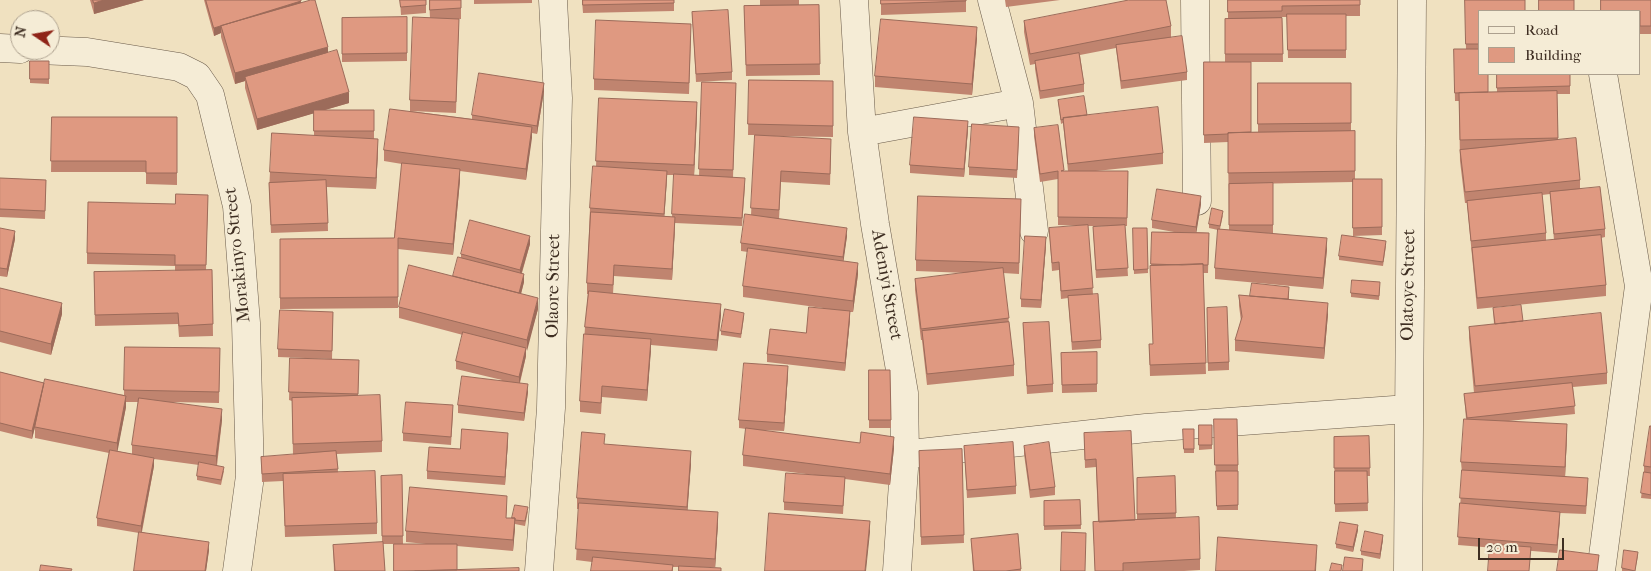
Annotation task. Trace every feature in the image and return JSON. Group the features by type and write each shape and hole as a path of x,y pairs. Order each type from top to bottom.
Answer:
{"street":[{"name":"Olaore Street","path":"539,571 551,408 558,98 553,0"},
{"name":"Adeniyi Street","path":"854,0 862,132 875,224 904,393 905,454 897,571"},
{"path":"992,0 1019,103 1034,231"},
{"path":"1194,0 1197,201"},
{"name":"Olatoye Street","path":"1408,571 1412,0"},
{"name":"Morakinyo Street","path":"60,51 87,52 180,67 197,76 210,95 237,206 246,323 250,476 237,571"},
{"path":"1601,571 1645,287 1603,75"},
{"path":"862,132 1019,103"},
{"path":"905,454 1146,428 1408,409"}],"building":[{"path":"93,0 104,0 94,3"},
{"path":"206,0 301,0 301,1 214,28"},
{"path":"315,0 328,47 235,73 221,26"},
{"path":"400,0 426,0 426,5 401,7"},
{"path":"430,0 461,0 461,8 430,10"},
{"path":"583,0 674,0 674,3 583,5"},
{"path":"881,0 966,0 966,1 881,4"},
{"path":"1129,0 1166,0 1171,26 1030,54 1024,21"},
{"path":"1228,0 1360,0 1360,5 1282,6 1282,11 1228,12"},
{"path":"1465,0 1525,0 1525,10 1478,10 1478,44 1466,44"},
{"path":"1539,0 1574,0 1574,10 1539,10"},
{"path":"1601,0 1651,0 1651,26 1641,26 1641,10 1601,10"},
{"path":"819,5 820,64 746,65 744,6"},
{"path":"728,10 732,72 696,74 692,12"},
{"path":"1287,14 1346,14 1346,50 1288,50"},
{"path":"407,17 407,53 342,54 342,18"},
{"path":"413,17 459,19 456,102 410,100"},
{"path":"1282,18 1283,54 1225,54 1225,19"},
{"path":"881,19 977,27 972,84 875,76"},
{"path":"596,20 691,24 689,83 594,79"},
{"path":"1182,36 1187,72 1121,81 1116,45"},
{"path":"1454,49 1478,49 1478,75 1488,75 1488,92 1455,93"},
{"path":"337,50 349,92 257,119 245,77"},
{"path":"1079,53 1084,84 1040,91 1035,61"},
{"path":"30,61 49,61 49,79 30,79"},
{"path":"1204,62 1251,62 1251,132 1204,135"},
{"path":"479,73 544,83 537,126 472,115"},
{"path":"1497,75 1570,75 1570,86 1497,88"},
{"path":"749,80 833,81 833,126 748,124"},
{"path":"702,82 736,83 733,170 699,169"},
{"path":"1258,83 1351,83 1351,123 1258,124"},
{"path":"1557,91 1558,138 1460,140 1459,93"},
{"path":"1084,96 1087,115 1063,118 1061,120 1058,100"},
{"path":"599,98 697,102 694,165 596,161"},
{"path":"1158,107 1163,153 1068,164 1063,118"},
{"path":"390,109 532,127 526,169 384,150"},
{"path":"314,110 374,110 374,131 314,131"},
{"path":"52,117 177,117 177,173 146,173 146,161 51,161"},
{"path":"914,117 968,121 964,169 910,165"},
{"path":"972,124 1019,127 1017,170 969,167"},
{"path":"1058,125 1064,170 1061,171 1128,171 1127,218 1058,217 1058,171 1040,174 1034,128"},
{"path":"1355,131 1355,171 1228,173 1228,133"},
{"path":"272,133 378,139 376,178 270,172"},
{"path":"755,135 831,139 830,174 781,171 779,210 751,208"},
{"path":"1576,138 1580,180 1465,192 1460,150"},
{"path":"402,163 460,169 453,244 398,238 398,297 280,298 280,239 394,238"},
{"path":"593,166 667,171 664,214 590,208"},
{"path":"674,174 745,178 742,218 672,214"},
{"path":"0,178 46,180 45,211 0,209"},
{"path":"1353,179 1382,179 1382,227 1353,228"},
{"path":"326,180 328,223 271,225 269,183"},
{"path":"1273,183 1273,225 1229,225 1229,184"},
{"path":"1600,187 1605,229 1554,234 1550,192"},
{"path":"1157,189 1201,196 1196,227 1152,220"},
{"path":"1542,193 1546,233 1471,241 1467,201"},
{"path":"176,194 208,195 206,265 175,265 175,255 87,253 88,202 175,204"},
{"path":"918,196 1021,199 1019,263 916,260"},
{"path":"1212,208 1223,211 1220,226 1209,224"},
{"path":"591,212 675,217 672,269 614,265 613,285 587,283"},
{"path":"745,214 847,228 843,257 741,243"},
{"path":"470,220 530,236 520,270 461,254"},
{"path":"1088,225 1093,288 1061,291 1059,262 1052,263 1049,228"},
{"path":"1125,225 1128,268 1096,270 1093,227"},
{"path":"0,228 15,231 7,269 0,268"},
{"path":"1133,228 1147,228 1148,269 1134,270"},
{"path":"1218,229 1327,238 1323,278 1215,268"},
{"path":"1152,232 1209,233 1208,265 1151,264"},
{"path":"1342,235 1386,241 1383,262 1339,256"},
{"path":"1601,235 1606,285 1477,298 1472,248"},
{"path":"1025,236 1046,237 1041,300 1021,299"},
{"path":"748,248 858,263 853,301 743,286"},
{"path":"458,257 524,274 519,293 453,276"},
{"path":"1203,264 1206,363 1150,365 1149,344 1153,344 1150,266"},
{"path":"409,265 538,298 527,340 399,307"},
{"path":"1003,268 1009,318 921,329 915,279"},
{"path":"212,270 213,324 179,326 178,313 95,315 94,272"},
{"path":"1352,280 1380,282 1379,296 1351,293"},
{"path":"1252,283 1289,287 1288,299 1250,296"},
{"path":"0,288 62,303 51,344 0,331"},
{"path":"589,291 721,304 717,340 585,327"},
{"path":"1098,294 1101,340 1072,342 1068,296"},
{"path":"1239,295 1328,303 1324,348 1235,340 1242,317"},
{"path":"1521,305 1523,321 1495,324 1493,308"},
{"path":"809,307 850,311 845,363 767,354 770,329 806,333"},
{"path":"1227,307 1229,362 1208,363 1207,308"},
{"path":"725,309 744,313 741,334 721,331"},
{"path":"280,310 333,312 332,351 278,349"},
{"path":"1601,313 1607,373 1475,386 1469,327"},
{"path":"1009,322 1014,365 927,374 922,331"},
{"path":"1049,322 1053,384 1027,386 1023,323"},
{"path":"463,332 526,348 519,377 456,361"},
{"path":"584,334 651,339 647,390 602,386 601,403 580,401"},
{"path":"125,347 220,348 219,392 124,390"},
{"path":"1097,352 1097,384 1062,385 1061,353"},
{"path":"290,358 359,360 358,394 289,392"},
{"path":"744,363 788,366 784,423 739,420"},
{"path":"869,370 890,370 891,420 869,420"},
{"path":"0,372 44,383 32,431 0,423"},
{"path":"462,376 528,384 524,413 458,405"},
{"path":"45,379 126,396 117,443 35,427"},
{"path":"1572,383 1575,406 1467,418 1464,394"},
{"path":"380,395 382,441 293,444 292,398"},
{"path":"139,398 222,409 216,456 132,445"},
{"path":"406,402 453,405 451,437 403,433"},
{"path":"1214,419 1237,419 1238,465 1215,465"},
{"path":"1464,419 1567,424 1565,467 1461,462"},
{"path":"1199,425 1212,425 1212,445 1199,445"},
{"path":"1651,426 1651,467 1644,466"},
{"path":"746,428 860,443 861,432 894,437 890,474 743,455"},
{"path":"462,429 508,433 505,477 427,471 429,447 460,449"},
{"path":"1183,429 1194,429 1194,449 1184,449"},
{"path":"1131,431 1135,520 1099,522 1096,459 1085,460 1084,433"},
{"path":"582,432 605,434 604,444 691,451 687,507 577,498"},
{"path":"1369,436 1370,468 1334,468 1334,437"},
{"path":"1013,442 1016,486 967,490 964,446"},
{"path":"1049,442 1055,487 1030,490 1024,446"},
{"path":"962,449 964,535 921,537 919,451"},
{"path":"110,450 154,458 141,526 97,518"},
{"path":"336,451 338,469 262,474 261,457"},
{"path":"199,462 224,467 221,480 197,476"},
{"path":"1462,470 1588,478 1586,506 1460,498"},
{"path":"375,471 377,523 285,526 283,474"},
{"path":"1216,471 1238,471 1238,505 1217,506"},
{"path":"1335,471 1367,471 1368,503 1335,504"},
{"path":"1644,472 1651,473 1651,495 1641,493"},
{"path":"786,473 845,477 843,506 784,502"},
{"path":"402,475 403,536 382,536 381,476"},
{"path":"1175,476 1176,513 1137,514 1137,478"},
{"path":"410,487 507,496 506,518 515,518 513,540 406,531"},
{"path":"1080,500 1081,525 1044,526 1044,501"},
{"path":"579,503 718,512 715,559 576,549"},
{"path":"1460,503 1560,512 1557,545 1458,537"},
{"path":"515,505 528,507 525,521 512,518"},
{"path":"769,513 870,521 865,571 765,571"},
{"path":"1199,517 1200,559 1123,563 1123,571 1095,571 1093,522"},
{"path":"1340,522 1358,525 1353,547 1336,544"},
{"path":"1365,531 1383,535 1380,554 1361,551"},
{"path":"139,532 209,542 205,571 134,571"},
{"path":"1062,532 1086,533 1085,571 1061,571"},
{"path":"1018,534 1021,569 974,571 971,539"},
{"path":"1218,537 1317,545 1315,571 1216,571"},
{"path":"383,542 385,571 335,571 333,545"},
{"path":"394,544 457,544 457,570 394,571"},
{"path":"1490,544 1531,547 1529,571 1488,571"},
{"path":"1560,550 1599,555 1597,571 1557,571"},
{"path":"1624,550 1638,552 1635,571 1622,568"},
{"path":"593,557 673,565 672,571 591,571"},
{"path":"1345,557 1363,559 1362,571 1343,571"},
{"path":"1332,563 1342,565 1341,571 1330,571"},
{"path":"41,565 72,569 71,571 40,571"},
{"path":"679,566 721,568 721,571 679,571"},
{"path":"519,568 519,571 415,571"}]}
